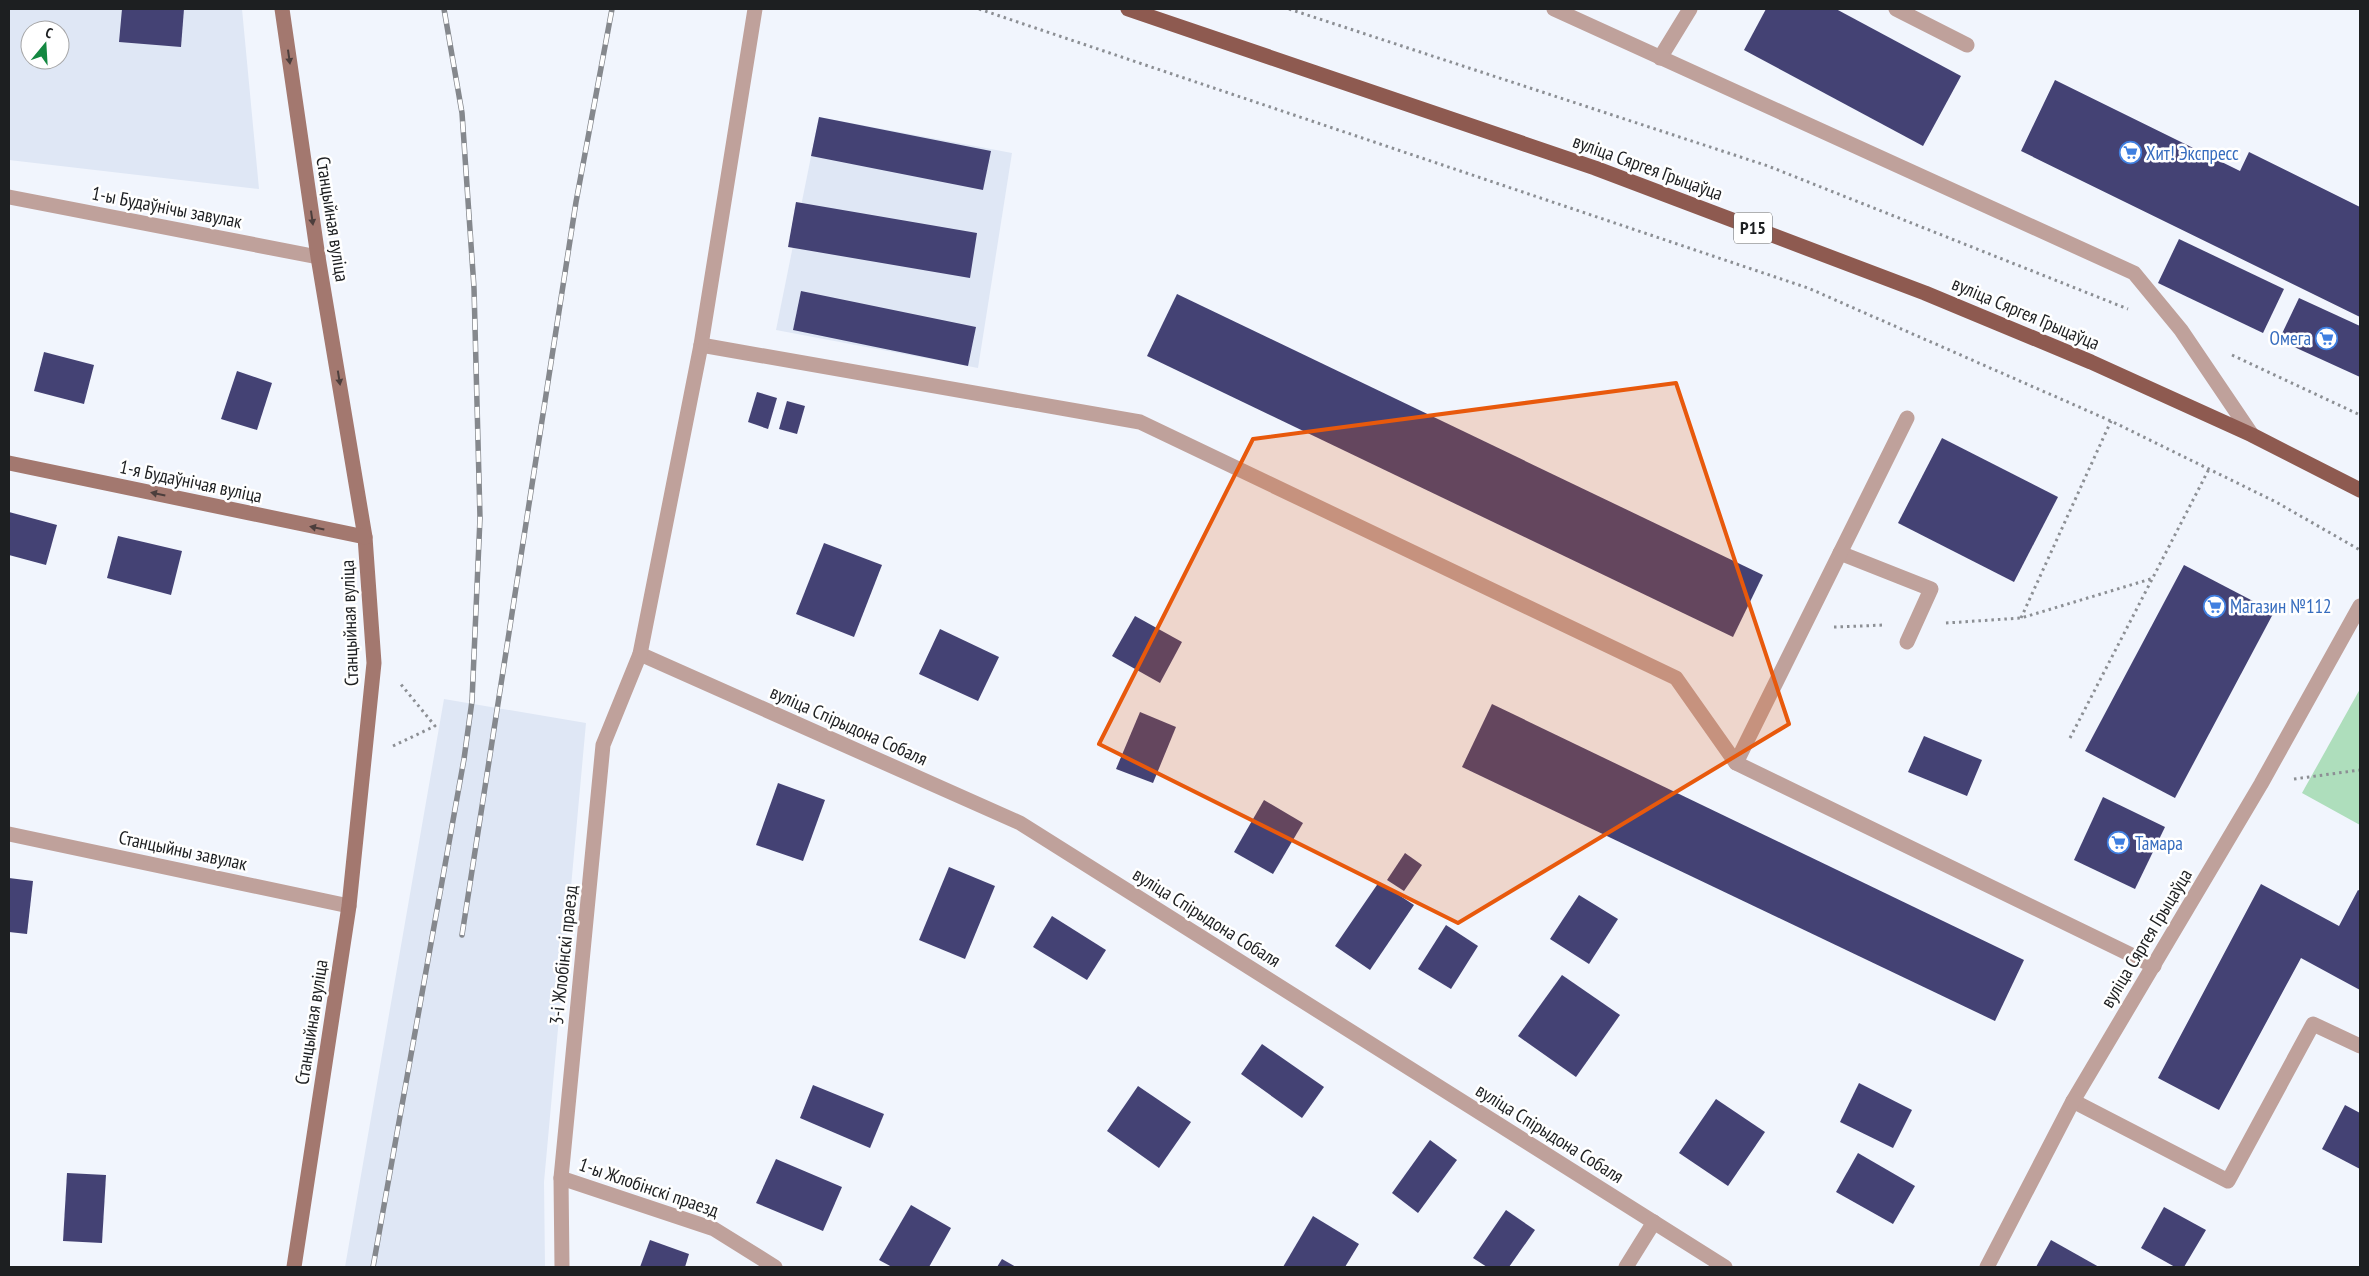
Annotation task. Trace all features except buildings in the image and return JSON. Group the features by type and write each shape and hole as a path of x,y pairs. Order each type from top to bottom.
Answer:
{"main road":[{"name":"вуліца Сяргея Грыцаўца","path":"1128,9 1640,185 1934,297 2091,362 2252,435 2360,490"}],"street":[{"name":"Станцыйная вуліца","path":"282,9 318,257 365,538 374,663 348,906 294,1267"},
{"name":"3-і Жлобінскі праезд","path":"562,1267 561,1178 603,745 640,654 701,345 755,9"},
{"path":"1554,9 2134,274 2181,330 2252,435"},
{"path":"1660,58 1690,9"},
{"path":"1896,9 1967,45"},
{"name":"1-ы Будаўнічы завулак","path":"9,197 318,257"},
{"path":"701,345 1140,422 1676,678 1736,763 2154,966"},
{"path":"1736,763 1907,418"},
{"name":"1-я Будаўнічая вуліца","path":"9,463 365,538"},
{"path":"1840,553 1931,589 1907,642"},
{"name":"вуліца Сяргея Грыцаўца","path":"1987,1267 2072,1101 2261,784 2360,606"},
{"name":"вуліца Спірыдона Собаля","path":"640,654 1020,823 1725,1267"},
{"name":"Станцыйны завулак","path":"9,834 348,906"},
{"path":"2072,1101 2228,1181 2313,1024 2360,1046"},
{"name":"1-ы Жлобінскі праезд","path":"561,1178 714,1229 775,1267"},
{"path":"1626,1267 1654,1222"}],"path":[{"path":"979,9 1808,288 2111,421 2276,502 2360,550"},
{"path":"1289,9 1768,166 2135,312"},
{"path":"2226,352 2360,415"},
{"path":"2021,618 2111,421"},
{"path":"2070,738 2209,469"},
{"path":"1803,628 2021,618 2154,578"},
{"path":"365,759 435,726 404,686 374,663"},
{"path":"2261,784 2360,770"}],"highlighted area":[{"path":"1676,383 1789,724 1458,923 1099,744 1253,439"}],"shaded area":[{"path":"9,9 242,9 259,189 9,160"},
{"path":"819,117 1012,153 978,368 776,330"},
{"path":"444,699 586,723 544,1182 545,1267 345,1267"}],"green space":[{"path":"2360,689 2360,825 2302,793"}],"railway":[{"path":"373,1267 464,759 472,701 480,518 474,288 462,113 444,9"},
{"path":"462,935 576,202 612,9"}],"place":[{"name":"Хит! Экспресс","path":"2130,153"},
{"name":"Омега","path":"2327,338"},
{"name":"Магазин №112","path":"2214,606"},
{"name":"Тамара","path":"2119,843"}]}
